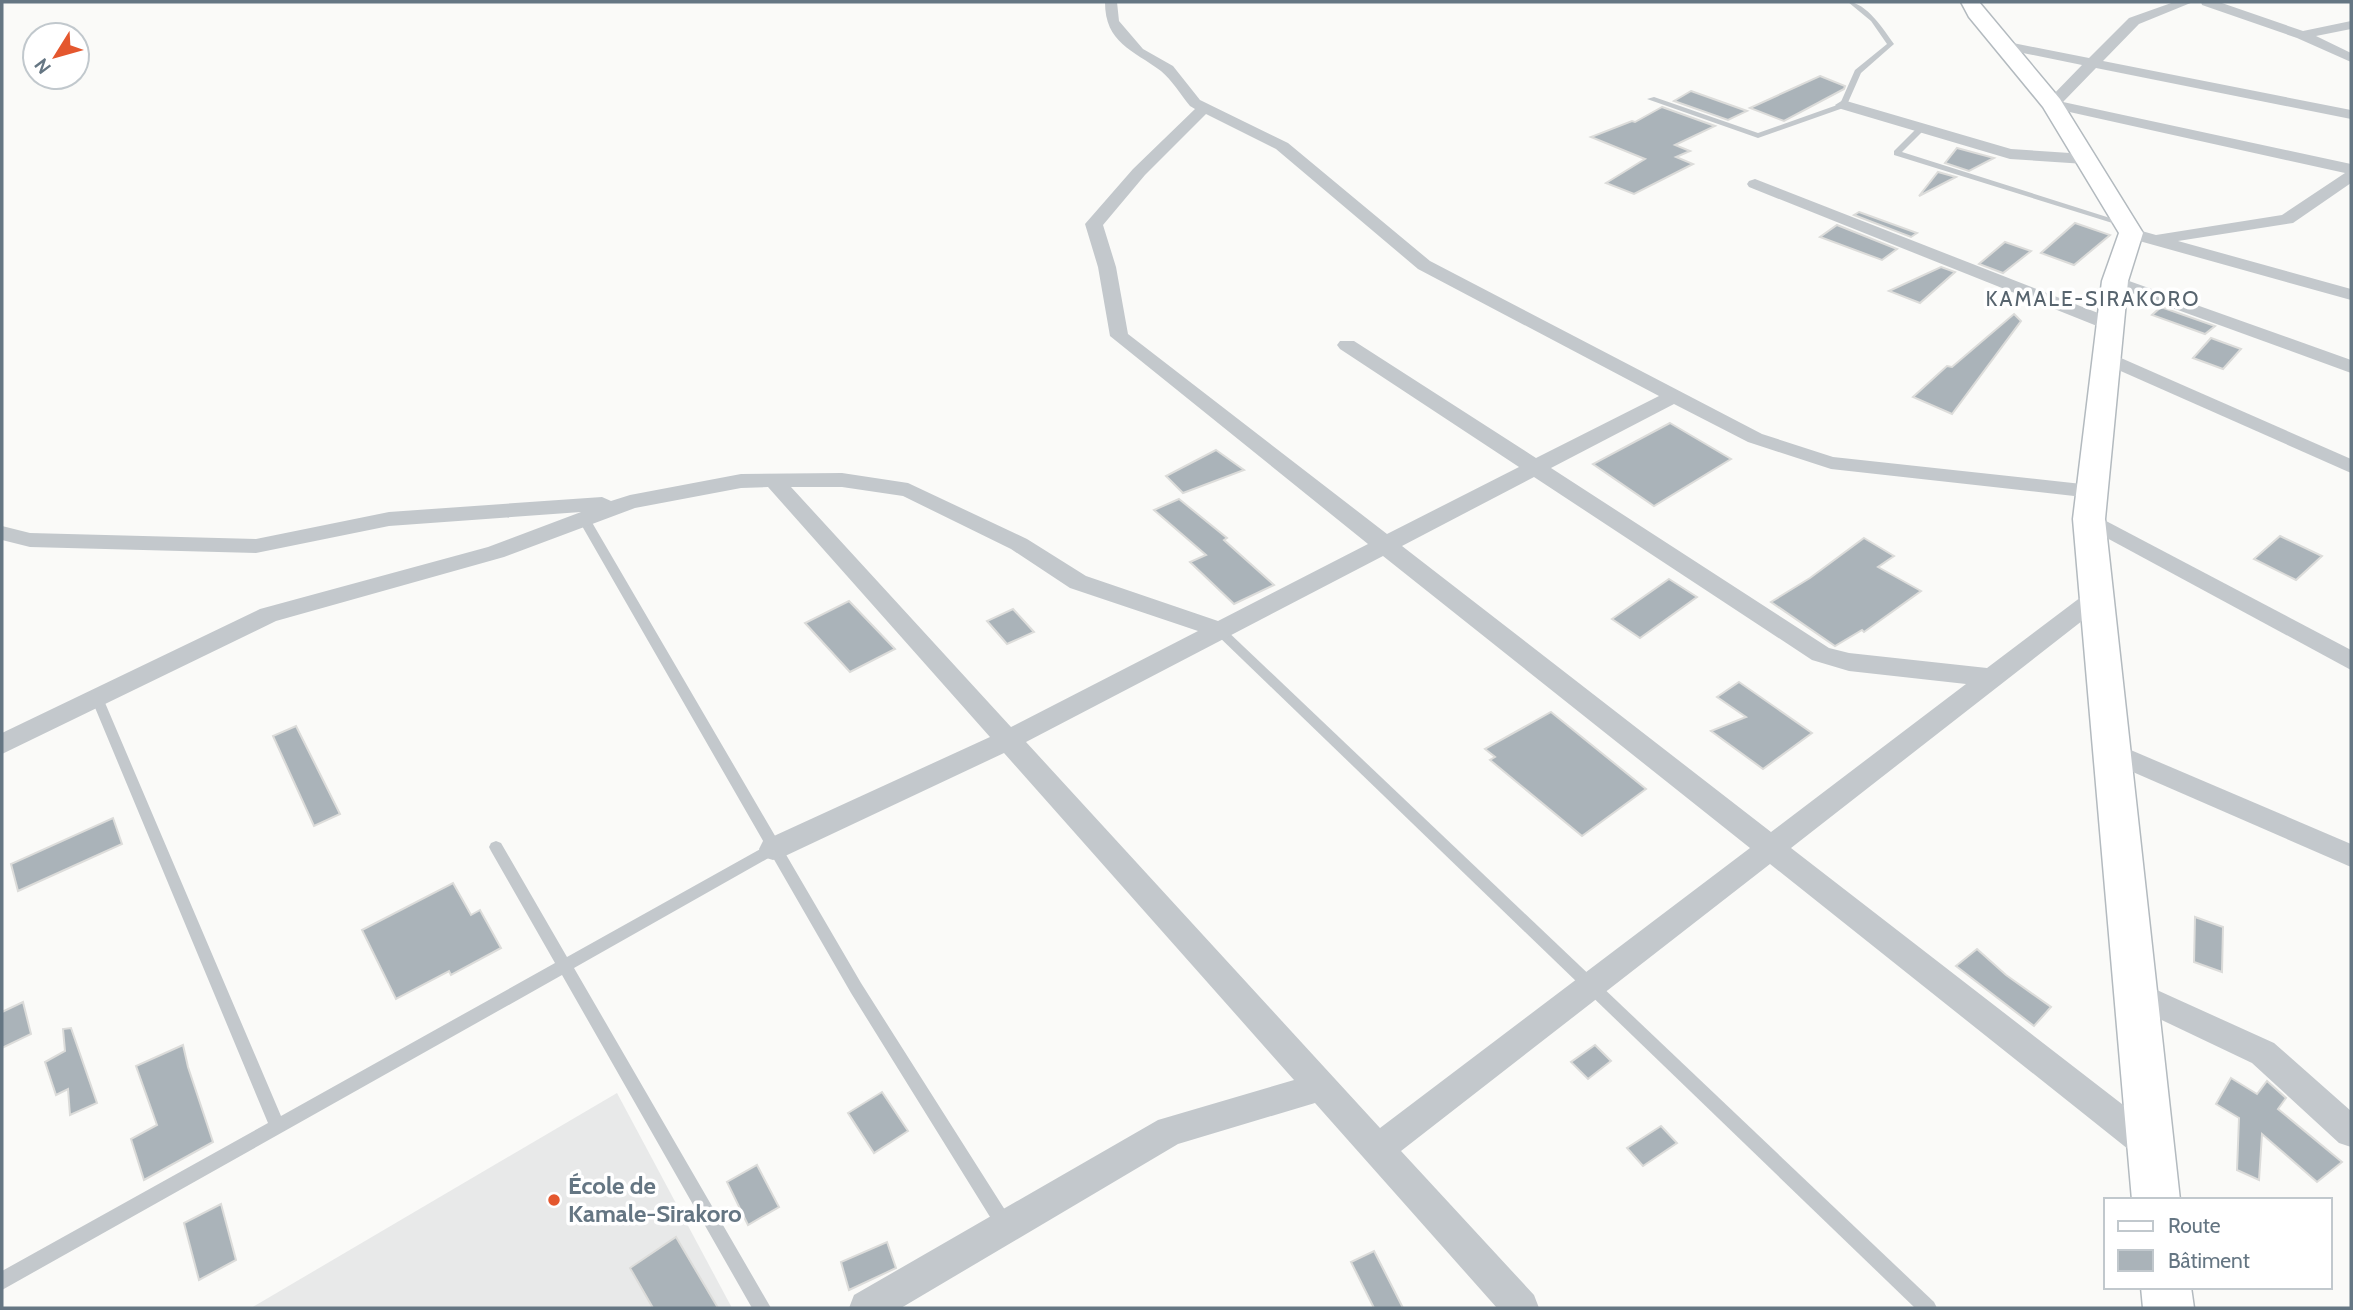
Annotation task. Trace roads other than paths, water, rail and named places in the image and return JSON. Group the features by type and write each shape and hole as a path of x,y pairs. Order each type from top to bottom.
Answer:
{"street":[{"path":"1111,2 1112,22 1138,52 1168,69 1195,103 1282,146 1424,265 1755,438 1830,463 2090,505 2351,661"},
{"path":"1970,2 2052,104 2085,159 2137,232 2351,295"},
{"path":"2052,104 2134,21 2186,2"},
{"path":"2207,2 2302,34 2351,58"},
{"path":"2302,34 2351,25"},
{"path":"2003,46 2351,114"},
{"path":"2052,104 2351,169"},
{"path":"1843,105 2010,154 2085,159"},
{"path":"1205,107 1139,172 1094,224 1107,267 1119,337 2150,1146"},
{"path":"2137,232 2287,219 2351,176"},
{"path":"1755,184 2109,324"},
{"path":"2137,232 2115,281 2090,505 2156,1198"},
{"path":"2115,281 2351,368"},
{"path":"1347,345 1821,654 1849,662 1992,678"},
{"path":"2105,357 2351,467"},
{"path":"773,849 1007,740 1675,395"},
{"path":"773,480 1521,1308"},
{"path":"2,533 30,540 256,546 389,519 630,502 741,481 842,480 908,490 1019,544 1078,582 1219,630"},
{"path":"2,744 268,615 496,552 630,502"},
{"path":"1377,1150 2097,597"},
{"path":"2112,752 2351,856"},
{"path":"2137,994 2263,1053 2351,1132"},
{"path":"867,1308 1170,1131 1321,1087"},
{"path":"2166,1289 2168,1308"}],"lane":[{"path":"1651,99 1758,136 1843,105 1858,72 1891,44 1873,20 1851,2"},
{"path":"1922,128 1897,153 2137,232"},
{"path":"584,519 773,849 856,988 1006,1227"},
{"path":"1219,630 1928,1308"},
{"path":"97,698 278,1126"},
{"path":"496,847 762,1308"},
{"path":"2,1281 773,849"}],"place":[{"name":"École de Kamale-Sirakoro","path":"554,1200"}],"district":[{"name":"KAMALE-SIRAKORO","path":"2093,299"}]}
